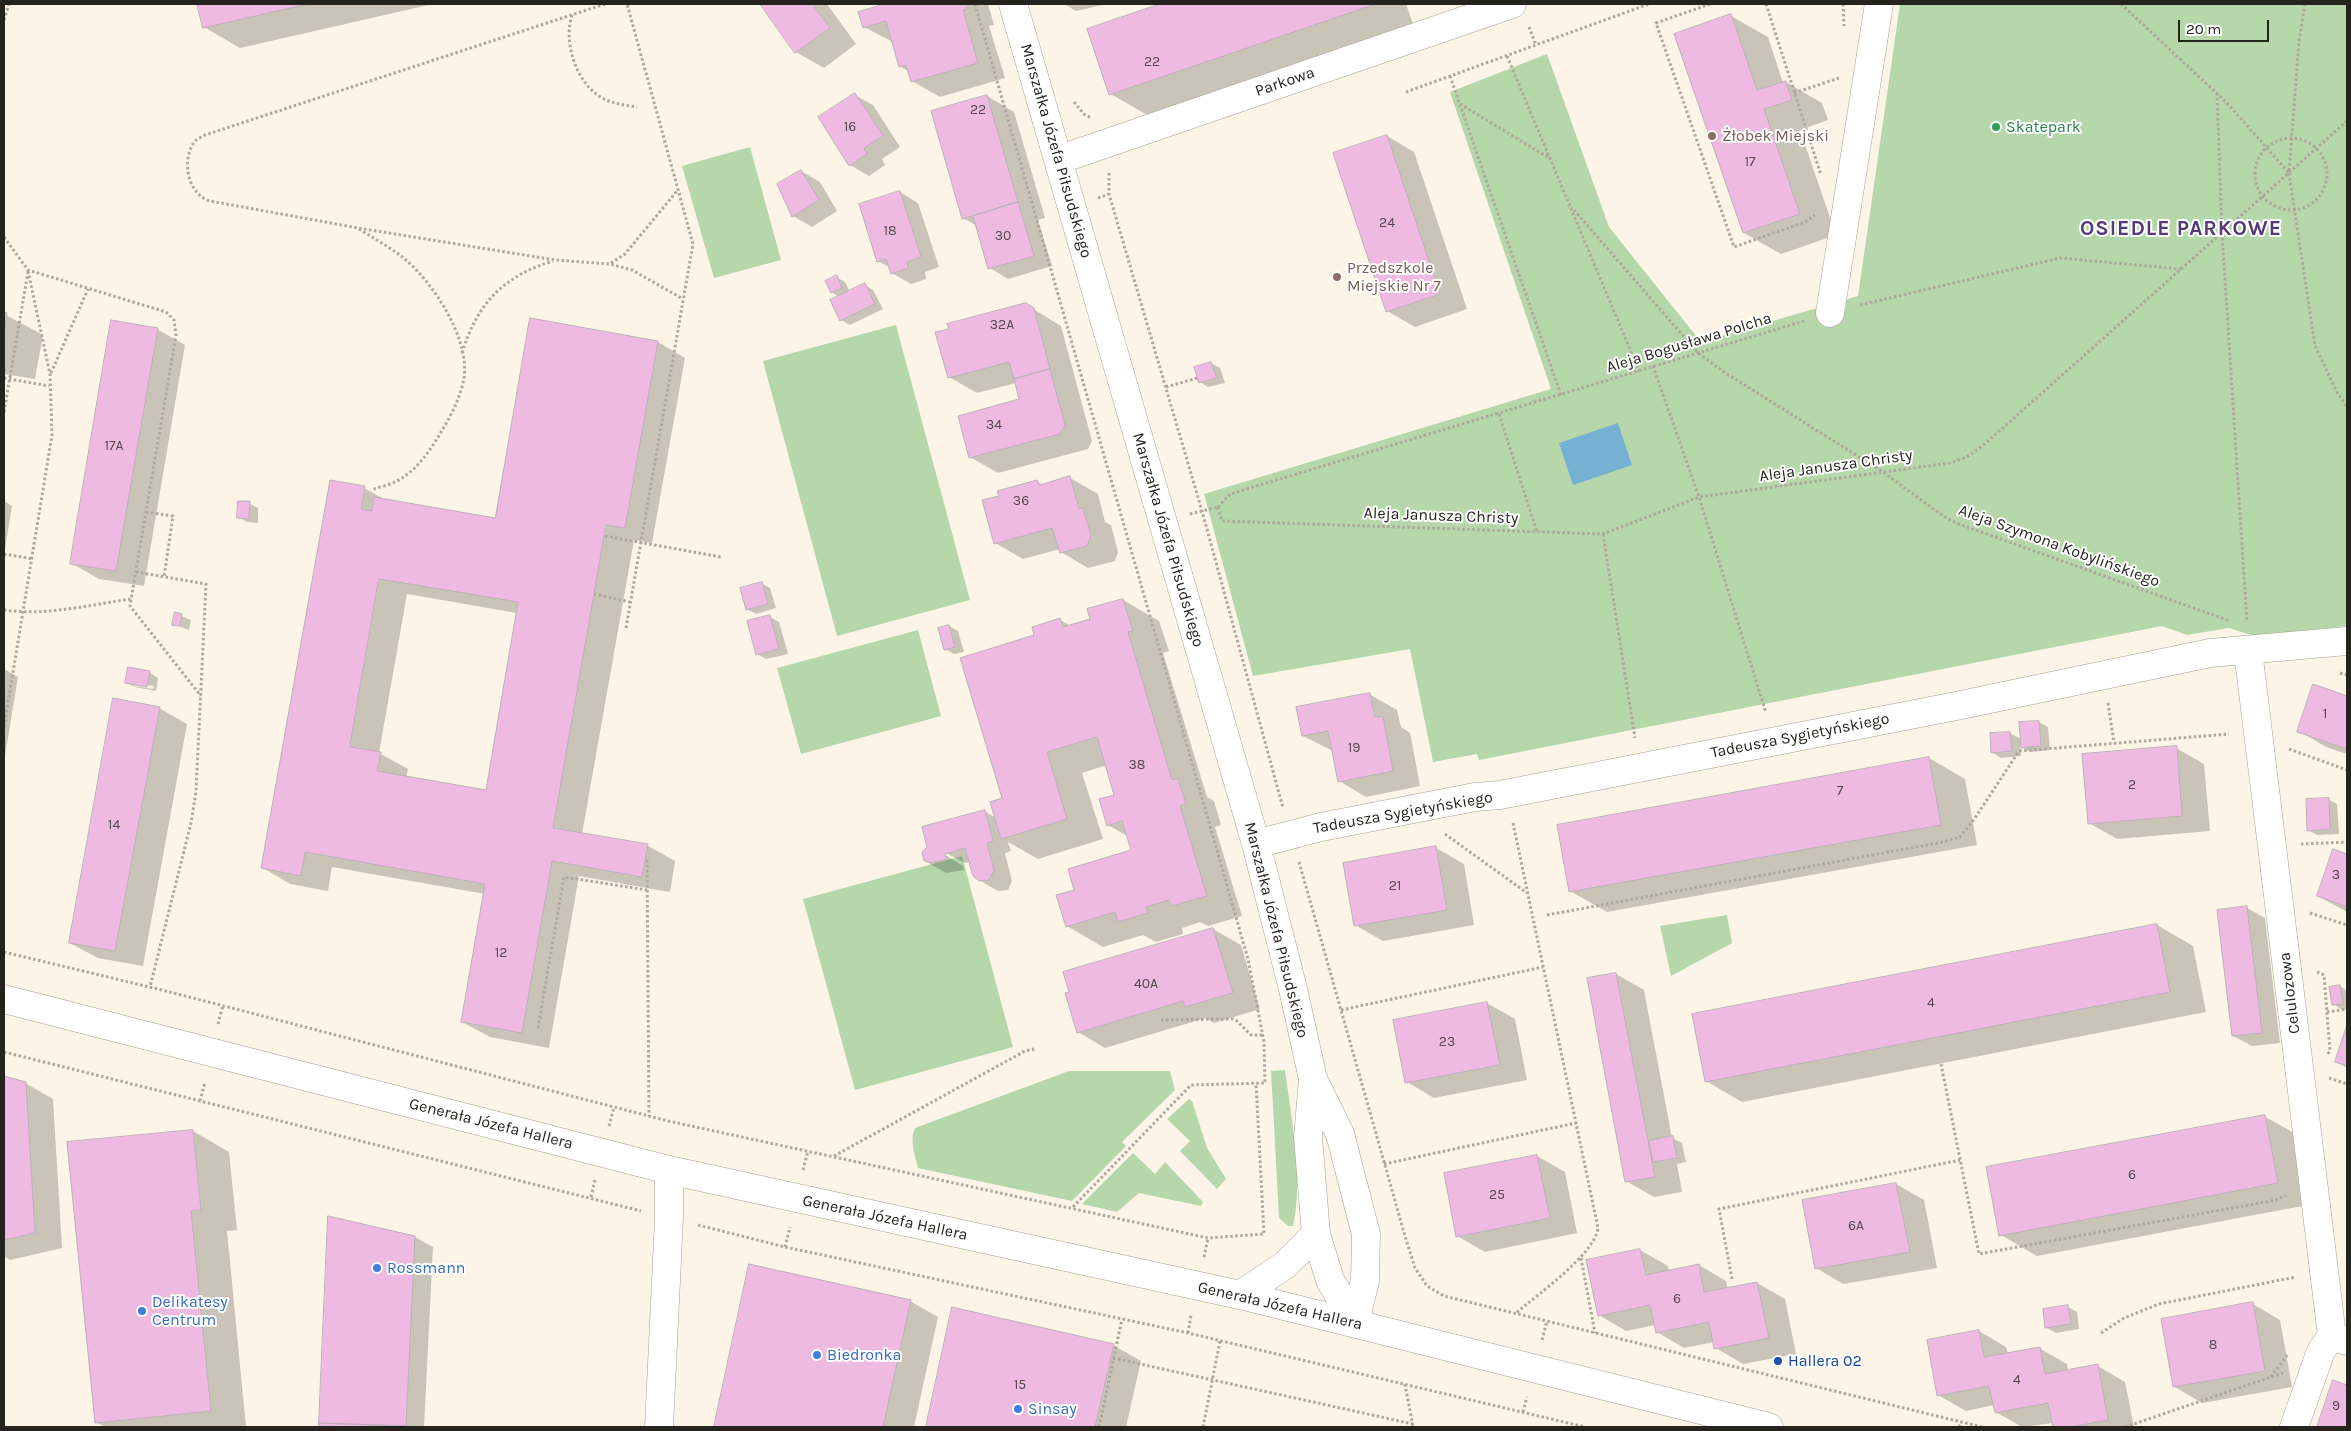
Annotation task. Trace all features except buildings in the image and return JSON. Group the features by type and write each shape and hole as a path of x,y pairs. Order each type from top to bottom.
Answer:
{"street":[{"name":"Marszałka Józefa Piłsudskiego","path":"1013,4 1256,844 1293,989 1313,1079 1340,1134 1366,1234 1365,1281 1355,1322"},
{"path":"1830,313 1879,4"},
{"name":"Parkowa","path":"1058,160 1498,6"},
{"name":"Tadeusza Sygietyńskiego","path":"1256,844 1331,825 1500,795 1956,706 2210,653 2248,639 2347,641"},
{"name":"Celulozowa","path":"2248,639 2340,1338 2320,1351 2294,1427"},
{"name":"Generała Józefa Hallera","path":"4,999 668,1170 1240,1295 1355,1322 1768,1427"},
{"name":"Marszałka Józefa Piłsudskiego","path":"1313,1079 1308,1137 1316,1234 1330,1280 1355,1322"},
{"path":"659,1427 669,1218 668,1170"},
{"path":"1240,1295 1285,1265 1316,1234"}],"path":[{"path":"4,20 9,4"},
{"path":"605,4 205,135 196,141 190,154 188,171 195,193 202,198 358,228 554,260 610,264 632,270 683,299"},
{"path":"626,628 693,244 677,192 628,4"},
{"path":"975,4 1248,959 1262,1035 1265,1083 1191,1085 1072,1208"},
{"path":"1406,92 1650,4"},
{"path":"1710,4 1656,23 1734,247 1805,222 1820,212"},
{"path":"1766,4 1823,180"},
{"path":"2121,4 2217,93 2289,173"},
{"path":"2305,4 2299,41 2289,173 2315,346 2337,392 2347,407"},
{"path":"573,14 568,28 571,52 579,72 589,87 600,97 612,102 636,107"},
{"path":"1507,56 1574,210 1639,371"},
{"path":"1450,76 1561,395"},
{"path":"2217,93 2222,233 2248,639"},
{"path":"1073,101 1084,114 1099,120"},
{"path":"1460,104 1551,159"},
{"path":"1091,118 1109,176 1109,194 1166,388 1384,1164 1415,1268 1427,1286 1444,1296 1982,1427"},
{"name":"Aleja Janusza Christy","path":"1218,507 1222,522 1603,534 1699,497 1950,463 1967,457 1986,443 2347,121"},
{"path":"2292,138 2311,144 2325,162 2327,174 2320,196 2311,204 2295,210 2276,208 2263,196 2255,180 2255,168 2259,157 2266,147 2276,141 2292,138"},
{"path":"610,264 624,254 677,192"},
{"name":"Aleja Szymona Kobylińskiego","path":"1574,210 1698,352 1724,372 1883,472 1943,516 1956,523 2248,639"},
{"path":"358,228 402,257 429,286 443,304 459,341 464,364 464,379 459,397 434,444 417,465 396,482 371,490"},
{"path":"4,237 28,270 50,374 52,435 4,727"},
{"name":"Aleja Bogusława Polcha","path":"1218,507 1230,494 1830,313 2060,258 2181,270"},
{"path":"462,354 476,316 504,285 530,268 554,260"},
{"path":"28,270 166,312 174,320 176,335 130,606 201,696"},
{"path":"4,412 28,270"},
{"path":"50,374 88,289"},
{"path":"1653,366 1699,497 1775,740"},
{"path":"4,378 49,386"},
{"path":"1166,388 1197,378"},
{"path":"1499,414 1537,532"},
{"path":"146,512 173,516 164,577"},
{"path":"1603,534 1639,768"},
{"path":"605,536 721,557"},
{"path":"4,554 32,559"},
{"path":"136,572 206,584 196,792 191,823 150,987"},
{"path":"594,594 630,602"},
{"path":"4,610 24,613 131,599"},
{"path":"2106,695 2114,742"},
{"path":"1547,915 1943,842 1960,837 1975,818 2019,751 2235,733"},
{"path":"2288,749 2347,770"},
{"path":"1512,820 1598,1228 1596,1238 1581,1257 1516,1314"},
{"path":"1443,833 1527,894"},
{"path":"2294,844 2347,842"},
{"path":"647,860 649,1116"},
{"path":"538,1028 564,877 647,890"},
{"path":"2307,912 2347,926"},
{"path":"4,952 150,987 649,1116 1208,1238 1264,1234 1256,1083"},
{"path":"1341,1010 1543,967"},
{"path":"2327,1012 2347,1009"},
{"path":"1160,1020 1233,1019 1238,1021 1251,1035 1262,1035"},
{"path":"834,1157 1025,1051 1034,1048"},
{"path":"4,1052 785,1247 1220,1341 1585,1427"},
{"path":"1941,1064 1979,1254 2276,1200 2289,1191"},
{"path":"2324,1076 2347,1084"},
{"path":"1384,1164 1576,1122"},
{"path":"1732,1279 1719,1209 1960,1160"},
{"path":"1581,1257 1595,1333"},
{"path":"2101,1333 2124,1318 2159,1304 2302,1276"},
{"path":"1099,1427 1122,1319"},
{"path":"1203,1427 1220,1341"},
{"path":"1113,1358 1413,1426 1405,1384"},
{"path":"2125,1427 2287,1372"},
{"path":"1959,1427 1961,1422"}],"green space":[{"path":"1900,4 2347,4 2347,626 2254,636 2229,628 2187,635 2162,626 1479,760 1477,754 1433,762 1410,649 1253,676 1204,494 1551,389 1450,92 1547,54 1609,227 1701,342 1858,296"},
{"path":"750,147 781,260 714,278 682,166"},
{"path":"896,325 970,600 837,636 763,361"},
{"path":"918,630 941,716 801,754 777,668"},
{"path":"962,856 1013,1047 855,1090 803,899"},
{"path":"1727,915 1732,943 1671,976 1660,926"},
{"path":"1285,1070 1297,1169 1296,1209 1293,1226 1288,1226 1279,1218 1271,1071"},
{"path":"1069,1071 1170,1071 1175,1090 1122,1142 1126,1146 1072,1201 918,1168 913,1143 915,1128"},
{"path":"1189,1099 1192,1101 1207,1148 1226,1179 1217,1189 1180,1151 1190,1141 1167,1119"},
{"path":"1133,1153 1155,1174 1165,1162 1203,1202 1201,1206 1139,1193 1117,1212 1082,1204"}],"water":[{"path":"1618,423 1632,465 1573,485 1559,443"}],"place":[{"name":"Skatepark","path":"1996,127"},
{"name":"Żłobek Miejski","path":"1712,136"},
{"name":"Przedszkole Miejskie Nr 7","path":"1337,277"},
{"name":"Rossmann","path":"377,1268"},
{"name":"Delikatesy Centrum","path":"142,1311"},
{"name":"Biedronka","path":"817,1355"},
{"name":"Hallera 02","path":"1778,1361"},
{"name":"Sinsay","path":"1018,1409"}],"district":[{"name":"OSIEDLE PARKOWE","path":"2181,229"}]}
